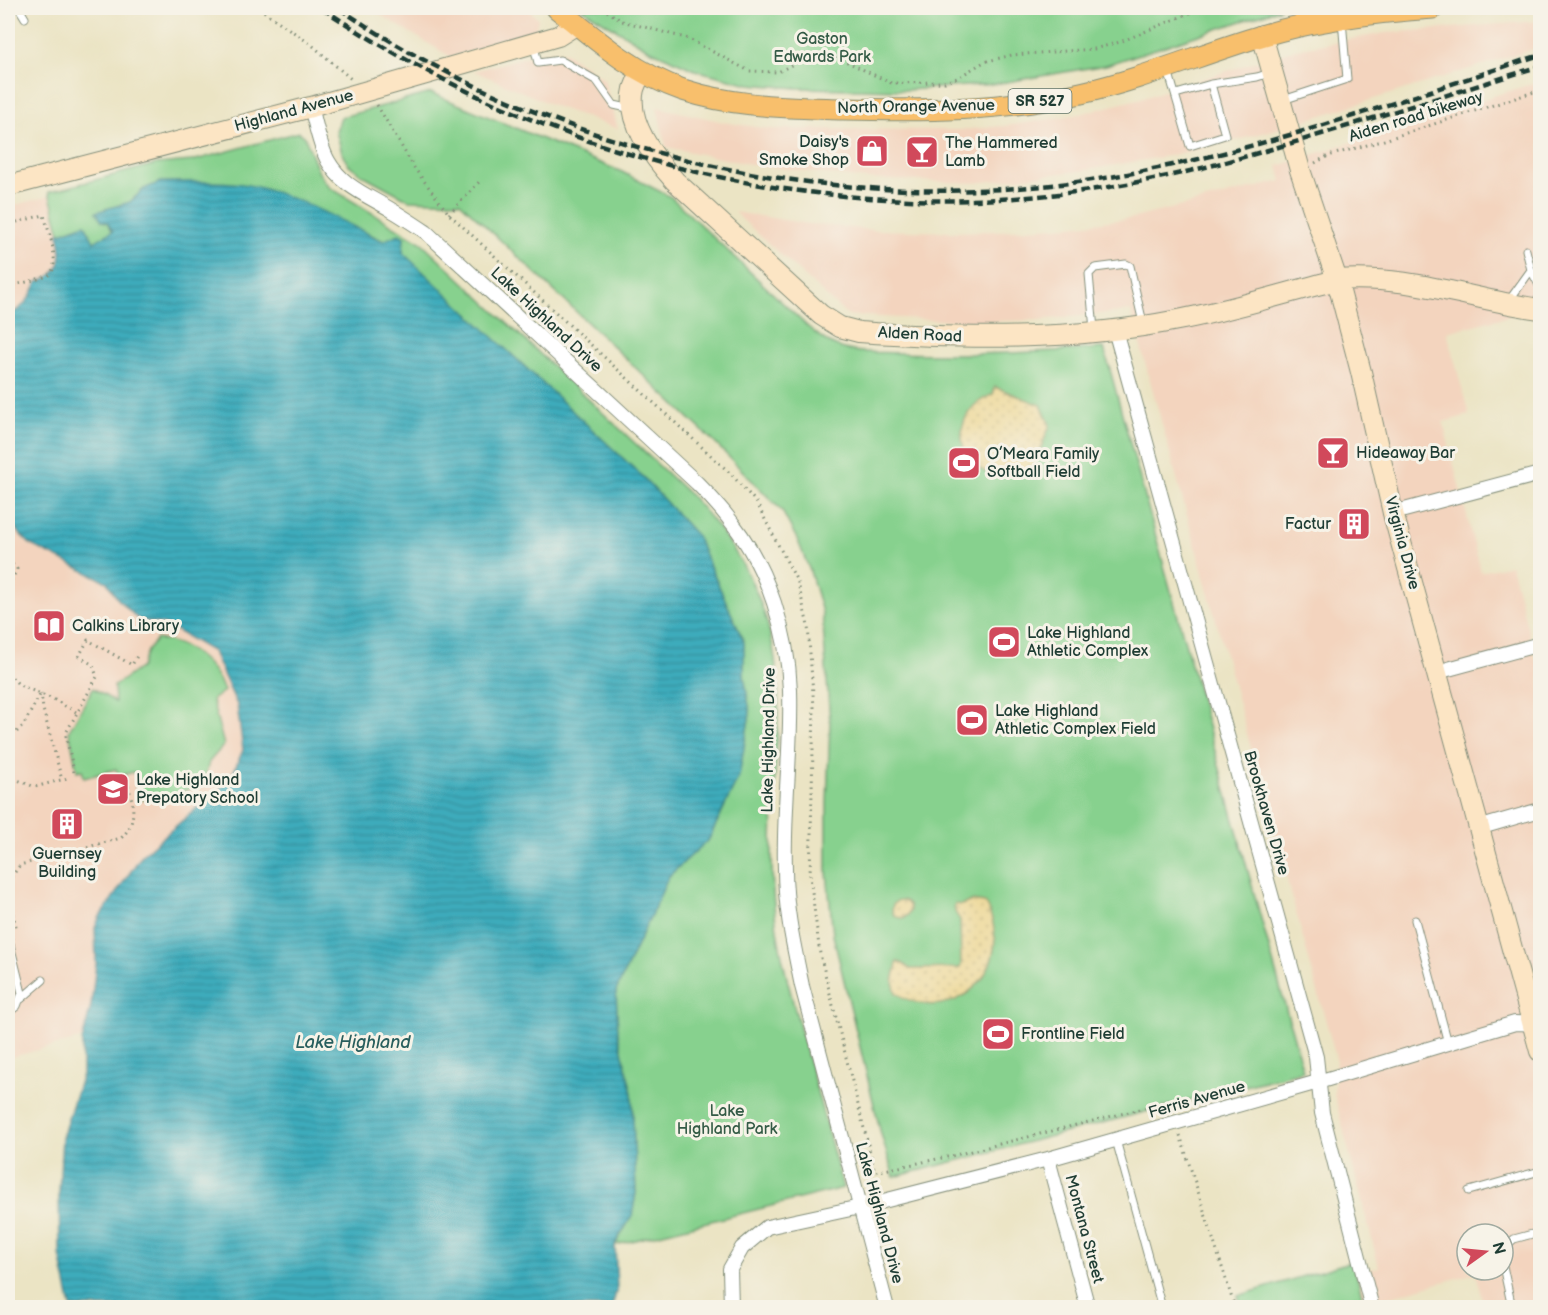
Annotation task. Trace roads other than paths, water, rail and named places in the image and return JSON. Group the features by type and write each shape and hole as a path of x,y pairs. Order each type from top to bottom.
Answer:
{"main road":[{"name":"North Orange Avenue","path":"557,8 641,72 682,90 767,107 874,110 967,108 1033,102 1081,93 1167,68 1262,36 1342,17 1433,8"}],"street":[{"name":"Highland Avenue","path":"8,186 310,107 558,36 577,24"},
{"name":"Virginia Drive","path":"1262,36 1301,171 1337,280 1361,372 1393,513 1478,828 1537,1023 1540,1051"},
{"name":"Alden Road","path":"641,72 634,90 634,109 642,136 659,163 675,181 821,315 840,327 859,332 984,338 1094,332 1144,326 1228,309 1337,280 1366,279 1418,284 1540,309"},
{"name":"Lake Highland Drive","path":"310,107 325,155 343,180 353,189 390,208 426,232 697,483 735,525 762,573 780,626 790,689 784,833 788,911 802,986 887,1308"},
{"name":"Brookhaven Drive","path":"1115,330 1316,1057 1322,1113 1372,1308"},
{"path":"1393,513 1540,474"},
{"path":"1437,672 1540,644"},
{"path":"1478,828 1540,810"},
{"name":"Ferris Avenue","path":"731,1308 730,1269 742,1248 767,1227 860,1207 1048,1159 1515,1023 1537,1023"},
{"name":"Montana Street","path":"1048,1159 1088,1308"}],"lane":[{"path":"18,8 25,18"},
{"path":"1281,101 1347,79 1342,17"},
{"path":"533,43 538,63 561,60 597,81 614,105 634,109"},
{"path":"1167,68 1190,146 1225,135 1211,84"},
{"path":"1176,94 1211,84 1257,77 1272,72"},
{"path":"1526,250 1531,270 1540,287"},
{"path":"1094,332 1089,274 1095,268 1126,264 1130,266 1144,326"},
{"path":"1507,303 1531,270"},
{"path":"1415,920 1448,1043"},
{"path":"8,936 21,986 21,999"},
{"path":"8,1014 43,980"},
{"path":"1116,1140 1162,1308"},
{"path":"1469,1191 1540,1171"},
{"path":"1515,1239 1540,1232"},
{"path":"1506,1282 1512,1308"}],"water":[{"name":"Lake Highland","path":"161,182 237,183 266,189 300,201 383,241 399,234 404,237 403,253 643,477 696,535 744,642 744,675 750,713 739,776 709,839 669,876 616,991 618,1034 632,1093 636,1193 632,1216 615,1244 617,1289 612,1307 71,1307 60,1255 59,1193 62,1138 82,1074 82,1041 91,1006 96,963 95,928 99,918 142,855 224,785 233,773 243,750 237,705 213,652 167,625 139,620 117,598 107,582 31,545 17,531 8,513 8,314 22,306 37,282 56,270 61,258 58,234 85,224 94,242 113,231 96,212 130,202 144,189"}],"railway":[{"path":"322,8 411,62 505,108 602,145 702,173 804,191 907,200 1011,198 1145,181 1293,143 1540,66"},
{"path":"339,8 424,60 516,104 612,139 711,166 813,183 915,190 1017,188 1116,176 1170,165 1277,139 1540,55"}],"place":[{"name":"Daisy's Smoke Shop","path":"872,151"},
{"name":"The Hammered Lamb","path":"922,152"},
{"name":"Hideaway Bar","path":"1333,453"},
{"name":"O’Meara Family Softball Field","path":"964,463"},
{"name":"Factur","path":"1354,524"},
{"name":"Calkins Library","path":"49,626"},
{"name":"Lake Highland Athletic Complex","path":"1004,642"},
{"name":"Lake Highland Athletic Complex Field","path":"972,720"},
{"name":"Lake Highland Prepatory School","path":"113,789"},
{"name":"Guernsey Building","path":"67,824"},
{"name":"Frontline Field","path":"998,1034"}],"park label":[{"name":"Gaston Edwards Park","path":"822,48"},
{"name":"Lake Highland Park","path":"727,1120"}]}
